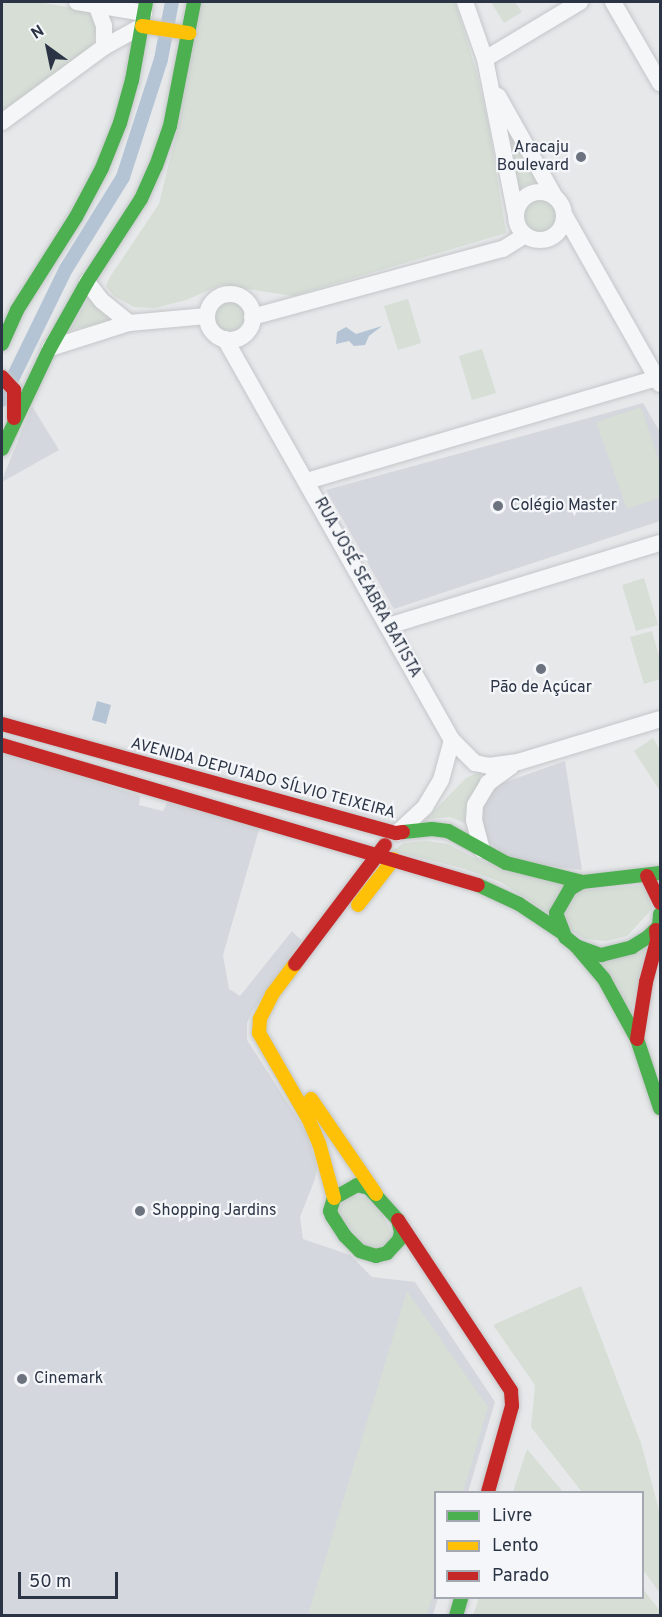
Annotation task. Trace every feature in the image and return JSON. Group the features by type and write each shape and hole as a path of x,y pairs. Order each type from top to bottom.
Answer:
{"main road":[{"path":"2,448 50,348 87,282 141,199 156,166 170,126 183,32 194,2"},
{"path":"2,344 22,301 76,217 102,168 126,101 146,17 183,32"},
{"path":"2,377 12,386 15,396 13,423"},
{"name":"AVENIDA DEPUTADO SÍLVIO TEIXEIRA","path":"2,724 396,833 441,830 526,870 582,882 654,874"},
{"path":"2,745 335,844 394,859 485,887 519,904 561,932 576,946 604,980 637,1039 660,1108"},
{"path":"396,833 376,855 272,995 260,1018 259,1033 268,1056 309,1120 319,1143 334,1198 330,1210 345,1236 360,1251 376,1256 397,1257 431,1274"},
{"path":"335,844 346,866 349,893"},
{"path":"320,955 394,859"},
{"path":"654,874 653,884 660,903"},
{"path":"561,932 556,913 570,889 582,882"},
{"path":"576,946 601,955 617,952 648,938 659,924"},
{"path":"637,1039 646,982 659,924"},
{"path":"280,1010 270,1028 276,1048 376,1194 398,1220 431,1274 511,1391 512,1406 488,1491"},
{"path":"334,1198 357,1185 369,1188 376,1194"},
{"path":"397,1257 401,1232 398,1220"},
{"path":"456,1616 460,1599"}],"street":[{"path":"77,2 96,4 146,17"},
{"path":"465,2 485,59 520,230 531,239 547,239 559,231 565,216"},
{"path":"485,59 580,2"},
{"path":"613,2 660,83"},
{"path":"96,4 104,26 104,47"},
{"path":"2,122 146,17"},
{"path":"307,481 659,379 491,84"},
{"path":"516,216 521,201 533,192 541,191 555,197"},
{"path":"252,317 503,249 525,235"},
{"path":"87,282 102,301 129,322"},
{"path":"230,294 243,298 248,304 252,317 244,334 225,339 212,331 207,316 211,303 223,295 230,294"},
{"path":"50,348 129,322 207,316"},
{"name":"RUA JOSÉ SEABRA BATISTA","path":"225,339 452,740 475,763 489,766 518,762"},
{"path":"388,626 660,543"},
{"path":"482,850 474,820 480,794 501,772 518,762 660,719"},
{"path":"396,833 425,807 441,780 452,740"}],"shaded area":[{"path":"2,2 38,2 90,11 98,19 93,45 2,114"},
{"path":"201,2 455,2 476,70 489,127 506,233 293,296 221,285 186,300 155,308 134,307 114,296 106,286 110,277 159,204 178,126"},
{"path":"491,2 515,2 522,12 504,23"},
{"path":"507,127 541,182 528,184 516,191"},
{"path":"540,197 553,202 558,215 553,228 540,233 527,228 522,215 527,202"},
{"path":"90,296 114,321 70,330"},
{"path":"229,298 241,303 246,315 241,327 229,332 217,327 212,315 217,303"},
{"path":"408,299 421,343 398,350 384,306"},
{"path":"482,349 496,393 472,400 459,356"},
{"name":"Colégio Master","path":"643,403 660,432 660,521 394,609 326,490"},
{"path":"32,406 59,450 2,482 2,480"},
{"path":"641,407 660,464 660,498 627,509 596,422"},
{"path":"644,578 658,625 636,631 622,585"},
{"path":"652,631 660,660 660,679 644,684 630,637"},
{"path":"653,738 660,750 660,791 634,751"},
{"name":"Shopping Jardins","path":"2,749 140,796 139,805 163,811 168,801 260,826 223,955 229,989 240,996 292,931 302,941 252,1012 247,1023 247,1040 307,1133 317,1168 300,1217 303,1239 350,1255 372,1277 415,1282 495,1402 468,1491 434,1491 434,1599 438,1599 433,1615 2,1616"},
{"path":"565,761 582,870 515,862 483,838 482,802 500,784"},
{"path":"482,771 469,825 450,817 426,819 466,778"},
{"path":"426,841 448,844 478,860 565,884 549,914 501,882 462,868 392,851 404,843"},
{"path":"647,885 652,909 627,936 606,941 585,939 568,929 563,908 575,891"},
{"path":"650,940 631,1013 597,957"},
{"path":"346,1195 375,1198 394,1238 371,1253 335,1210"},
{"path":"581,1286 641,1443 660,1514 660,1593 644,1571 644,1491 581,1491 531,1427 535,1385 493,1325"},
{"path":"407,1291 488,1407 463,1491 434,1491 434,1590 427,1615 308,1615"},
{"path":"527,1449 562,1491 513,1491"},
{"path":"644,1590 660,1611 660,1615 473,1615 479,1599 644,1599"}],"water":[{"path":"382,326 369,336 365,345 354,346 349,341 336,344 337,332 346,327 356,334"},
{"path":"97,701 111,705 106,724 92,720"}],"waterway":[{"path":"2,400 66,269 123,177 161,59 172,2"}],"traffic: fast":[{"path":"2,344 17,310 76,217 102,168 120,123 132,80 146,2"},
{"path":"2,449 50,348 87,282 141,199 156,166 170,126 194,2"},
{"path":"403,832 432,829 448,831 506,863 582,882"},
{"path":"660,873 582,882 570,889 556,913 565,937 576,946 601,955 632,947 648,937 659,926 660,914"},
{"path":"478,885 519,904 561,932"},
{"path":"576,946 604,979 637,1039 660,1108"},
{"path":"357,1185 369,1188 398,1220 401,1232 399,1240 387,1253 376,1256 360,1251 345,1236 332,1216 330,1211 334,1198 357,1185"},
{"path":"456,1616 461,1599"}],"traffic: slow":[{"path":"142,26 189,33"},
{"path":"358,905 394,859"},
{"path":"295,964 272,995 260,1019 259,1033 309,1120 319,1143 334,1198"},
{"path":"311,1099 376,1194"}],"traffic: jam":[{"path":"2,377 14,390 14,418"},
{"path":"2,724 396,833 403,832"},
{"path":"2,745 478,885"},
{"path":"295,964 385,845"},
{"path":"647,876 660,903"},
{"path":"637,1039 646,982 657,941 656,930"},
{"path":"398,1220 511,1391 512,1406 488,1491"}],"place":[{"name":"Aracaju Boulevard","path":"581,157"},
{"name":"Colégio Master","path":"498,506"},
{"name":"Pão de Açúcar","path":"541,669"},
{"name":"Shopping Jardins","path":"140,1211"},
{"name":"Cinemark","path":"22,1379"}]}
